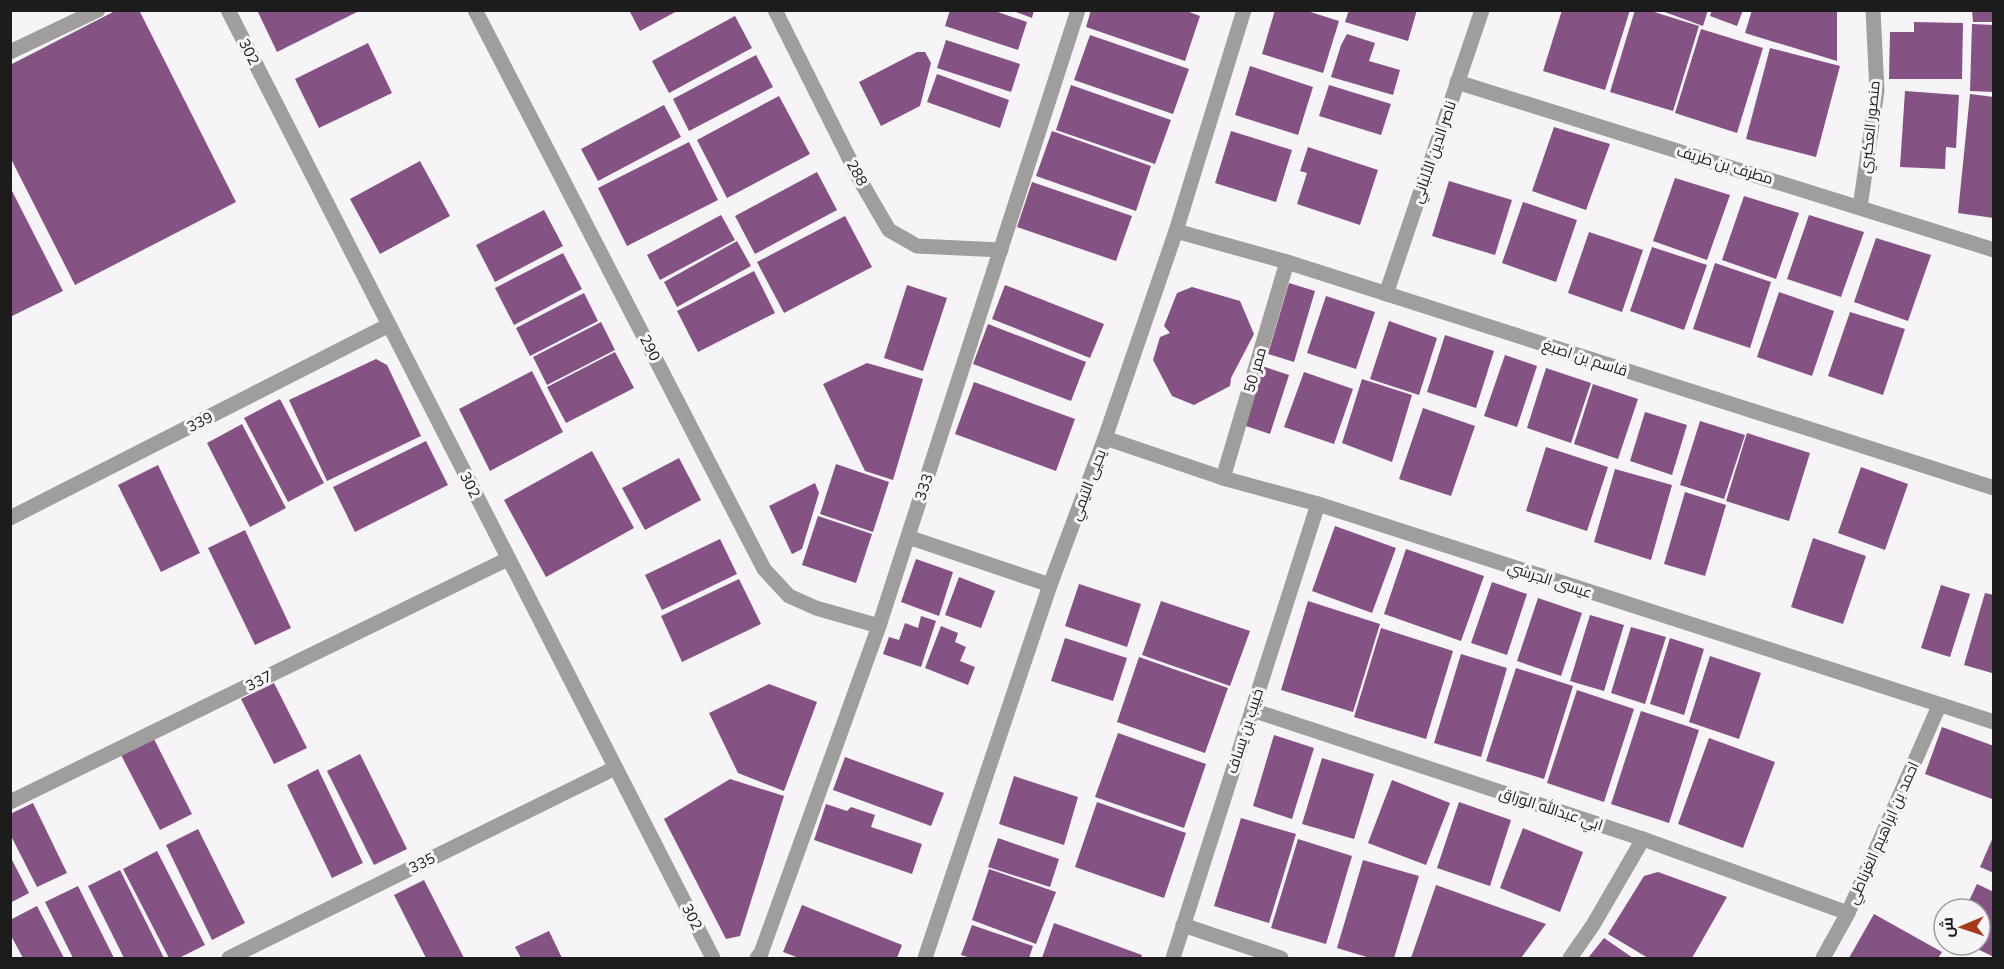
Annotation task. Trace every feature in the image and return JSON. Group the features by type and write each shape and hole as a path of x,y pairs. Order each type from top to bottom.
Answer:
{"street":[{"path":"10,52 98,10"},
{"name":"302","path":"228,10 713,958"},
{"name":"290","path":"475,10 764,569 789,596 816,608 879,626"},
{"name":"288","path":"775,10 861,182 889,230 917,246 1001,250"},
{"name":"333","path":"757,958 761,953 879,626 1078,10"},
{"name":"يحيى التيمي","path":"925,958 1050,585 1105,438 1176,231 1244,10"},
{"name":"ناصر الدين الألباني","path":"1386,294 1482,10"},
{"name":"منصور العكبري","path":"1860,207 1876,91 1873,10"},
{"name":"مطرف بن طريف","path":"1457,82 1994,249"},
{"name":"قاسم بن اصبغ","path":"1176,231 1287,262 1994,488"},
{"name":"ممر 50","path":"1223,478 1287,262"},
{"name":"339","path":"10,518 389,326"},
{"name":"عيسى الجرشي","path":"1105,438 1223,478 1318,504 1994,723"},
{"name":"خبيب بن يساف","path":"1173,958 1318,504"},
{"path":"908,537 1050,585"},
{"name":"337","path":"11,800 508,559"},
{"name":"احمد بن ابراهيم الغرناطي","path":"1823,958 1848,913 1939,706"},
{"name":"ابي عبدالله الوراق","path":"1252,711 1643,839 1848,913"},
{"name":"335","path":"229,958 615,768"},
{"path":"1570,958 1593,925 1643,839"},
{"path":"1183,925 1281,958"}],"building":[{"path":"117,10 139,10 236,202 75,285 10,157 10,65"},
{"path":"257,10 356,10 357,12 277,52"},
{"path":"629,10 679,10 640,31"},
{"path":"950,10 992,10 1027,22 1018,50 945,26"},
{"path":"1011,10 1034,10 1032,18"},
{"path":"1091,10 1184,10 1200,16 1185,61 1086,27"},
{"path":"1275,10 1304,10 1339,21 1323,73 1262,54"},
{"path":"1349,10 1417,10 1408,41 1345,22"},
{"path":"1562,10 1630,10 1605,90 1543,71"},
{"path":"1635,10 1648,10 1699,26 1673,111 1610,92"},
{"path":"1659,10 1708,10 1703,26"},
{"path":"1712,10 1743,10 1737,26 1710,16"},
{"path":"1752,10 1837,10 1837,61 1745,33"},
{"path":"1972,10 1994,10 1994,22 1973,22"},
{"path":"735,16 752,48 669,93 652,61"},
{"path":"1914,22 1963,23 1962,79 1889,79 1890,32 1914,32"},
{"path":"1972,24 1994,25 1994,92 1970,91"},
{"path":"1701,29 1763,48 1737,133 1675,113"},
{"path":"1347,34 1375,43 1369,61 1400,70 1393,95 1331,77"},
{"path":"1090,35 1189,69 1173,114 1074,80"},
{"path":"946,40 1020,64 1011,92 937,68"},
{"path":"368,43 392,93 319,128 295,79"},
{"path":"1770,48 1840,66 1816,157 1746,139"},
{"path":"917,52 925,52 931,63 920,106 881,126 859,82"},
{"path":"756,55 773,87 689,131 673,99"},
{"path":"1250,66 1313,87 1298,135 1235,115"},
{"path":"937,74 1009,100 1000,128 927,102"},
{"path":"1071,85 1171,120 1155,164 1056,130"},
{"path":"1329,85 1391,104 1381,135 1319,116"},
{"path":"1905,91 1959,95 1956,148 1946,147 1945,169 1900,167"},
{"path":"1970,94 1994,97 1994,218 1958,213"},
{"path":"779,96 810,154 727,198 697,140"},
{"path":"664,105 681,137 598,181 581,149"},
{"path":"1554,127 1610,144 1586,210 1532,191"},
{"path":"1052,131 1151,166 1136,211 1036,176"},
{"path":"1231,131 1292,150 1276,202 1215,183"},
{"path":"689,142 718,200 627,246 598,188"},
{"path":"1308,147 1378,170 1360,225 1297,204 1307,173 1300,171"},
{"path":"420,161 450,216 380,254 350,199"},
{"path":"817,172 837,210 755,254 735,216"},
{"path":"1675,178 1730,195 1707,260 1653,241"},
{"path":"1449,181 1512,200 1495,255 1432,236"},
{"path":"1032,182 1132,216 1116,261 1017,227"},
{"path":"10,187 63,291 10,317"},
{"path":"1744,196 1799,213 1776,279 1722,260"},
{"path":"1523,202 1577,220 1556,282 1502,263"},
{"path":"544,210 563,246 495,282 476,245"},
{"path":"721,215 735,240 660,280 647,255"},
{"path":"1809,215 1864,232 1841,297 1787,279"},
{"path":"845,216 872,267 784,313 757,262"},
{"path":"1589,232 1643,250 1622,312 1568,293"},
{"path":"1876,238 1931,255 1908,321 1854,302"},
{"path":"737,241 751,266 677,307 664,282"},
{"path":"1652,247 1707,265 1684,330 1630,311"},
{"path":"563,253 582,289 514,325 495,288"},
{"path":"1715,263 1771,282 1750,348 1693,329"},
{"path":"754,271 775,313 698,352 677,311"},
{"path":"1289,283 1315,291 1294,362 1268,354"},
{"path":"907,285 947,298 923,371 884,358"},
{"path":"1005,285 1104,324 1090,358 992,319"},
{"path":"1192,287 1240,301 1254,334 1231,378 1230,386 1194,405 1172,396 1153,360 1160,337 1170,333 1164,326 1177,293"},
{"path":"1779,292 1834,311 1812,376 1757,357"},
{"path":"584,293 598,321 530,356 516,328"},
{"path":"1326,296 1375,312 1356,369 1307,353"},
{"path":"1850,312 1905,329 1883,395 1828,376"},
{"path":"1389,321 1437,338 1419,395 1370,379"},
{"path":"601,322 615,350 547,385 533,357"},
{"path":"988,324 1086,362 1071,401 973,364"},
{"path":"1445,335 1494,351 1476,408 1427,392"},
{"path":"615,352 634,388 566,423 547,387"},
{"path":"1505,355 1537,366 1517,427 1484,416"},
{"path":"376,359 387,365 421,436 327,481 289,400"},
{"path":"867,363 923,379 893,480 865,471 823,384"},
{"path":"1262,366 1289,375 1270,434 1243,425"},
{"path":"1546,368 1591,383 1571,443 1527,428"},
{"path":"532,371 563,432 490,471 459,409"},
{"path":"1304,372 1353,389 1334,444 1284,427"},
{"path":"1362,379 1412,395 1392,462 1342,443"},
{"path":"974,382 1075,419 1056,471 955,434"},
{"path":"1593,384 1638,399 1618,459 1574,444"},
{"path":"280,399 324,483 288,502 244,418"},
{"path":"1423,408 1475,426 1451,496 1399,479"},
{"path":"1645,412 1687,425 1672,475 1630,461"},
{"path":"1700,421 1745,435 1724,499 1680,485"},
{"path":"242,424 286,508 250,527 207,443"},
{"path":"1747,433 1810,453 1789,521 1726,501"},
{"path":"426,441 448,485 355,532 333,487"},
{"path":"1546,447 1608,467 1587,531 1526,511"},
{"path":"592,451 634,528 546,577 504,500"},
{"path":"679,458 701,500 645,530 622,488"},
{"path":"836,464 889,482 873,532 820,514"},
{"path":"158,465 200,553 161,572 118,485"},
{"path":"1861,467 1908,484 1885,550 1838,533"},
{"path":"1615,469 1672,485 1651,560 1594,542"},
{"path":"815,483 819,493 802,549 792,554 769,506"},
{"path":"1685,492 1726,505 1705,576 1664,564"},
{"path":"818,516 872,534 856,583 802,565"},
{"path":"1335,526 1396,548 1372,613 1312,591"},
{"path":"245,530 291,628 255,645 208,548"},
{"path":"1813,538 1866,556 1843,624 1791,607"},
{"path":"720,539 737,574 662,610 645,575"},
{"path":"1406,549 1484,576 1461,641 1384,614"},
{"path":"916,559 953,572 939,616 901,602"},
{"path":"959,577 995,591 981,628 945,615"},
{"path":"739,579 761,624 682,662 661,616"},
{"path":"1492,582 1527,594 1507,655 1471,643"},
{"path":"1079,584 1141,604 1127,647 1065,626"},
{"path":"1941,585 1970,594 1950,657 1921,648"},
{"path":"1985,593 1994,595 1992,673 1964,665"},
{"path":"1538,598 1582,613 1561,676 1517,661"},
{"path":"1161,601 1250,631 1230,686 1142,655"},
{"path":"1308,601 1380,624 1353,712 1281,690"},
{"path":"1590,615 1624,625 1604,691 1570,681"},
{"path":"921,616 936,621 921,667 883,654 889,637 899,640 905,623 918,628"},
{"path":"941,626 958,633 955,642 966,647 960,661 975,667 968,685 925,668"},
{"path":"1631,627 1666,637 1645,704 1611,693"},
{"path":"1381,628 1453,651 1426,739 1354,717"},
{"path":"1065,638 1127,658 1113,701 1051,681"},
{"path":"1670,638 1704,649 1684,715 1650,704"},
{"path":"1461,654 1507,668 1481,757 1434,743"},
{"path":"1710,656 1761,673 1739,739 1689,722"},
{"path":"1139,657 1228,688 1205,753 1117,722"},
{"path":"1516,668 1573,686 1544,779 1486,761"},
{"path":"274,683 307,748 274,764 241,699"},
{"path":"769,684 817,702 784,791 738,773 709,713"},
{"path":"1577,690 1634,709 1604,802 1547,783"},
{"path":"1641,711 1699,730 1669,823 1611,804"},
{"path":"1942,727 1994,746 1994,794 1992,799 1925,774"},
{"path":"1118,733 1206,764 1184,828 1095,797"},
{"path":"1274,735 1314,748 1292,819 1253,806"},
{"path":"1709,738 1775,762 1743,848 1678,824"},
{"path":"154,739 192,814 160,830 121,755"},
{"path":"360,754 407,849 374,865 327,771"},
{"path":"845,757 944,793 931,826 833,790"},
{"path":"1322,758 1374,774 1354,839 1302,824"},
{"path":"318,769 363,863 332,878 287,785"},
{"path":"1014,776 1078,797 1064,845 999,824"},
{"path":"730,779 784,796 740,936 726,939 664,819"},
{"path":"1392,780 1450,803 1426,865 1368,843"},
{"path":"1097,802 1186,833 1164,898 1075,867"},
{"path":"1459,802 1511,820 1490,886 1437,868"},
{"path":"33,803 67,873 37,887 10,834 10,814"},
{"path":"826,804 847,811 851,807 875,815 871,827 922,844 912,874 814,840"},
{"path":"1241,818 1296,834 1269,923 1214,906"},
{"path":"1523,828 1583,852 1560,912 1500,888"},
{"path":"198,829 245,923 212,940 166,845"},
{"path":"1994,835 1994,873 1980,867"},
{"path":"998,838 1059,859 1050,887 988,867"},
{"path":"1298,839 1352,856 1326,944 1271,928"},
{"path":"157,851 205,945 179,958 169,958 123,869"},
{"path":"10,856 29,893 10,903"},
{"path":"1363,860 1419,876 1394,958 1370,958 1337,948"},
{"path":"989,869 1056,892 1036,944 972,920"},
{"path":"120,870 164,958 124,958 88,886"},
{"path":"1658,872 1727,897 1692,958 1648,958 1608,934 1644,876"},
{"path":"424,880 464,958 426,958 394,895"},
{"path":"1977,884 1994,892 1994,957 1992,956 1992,897 1971,897"},
{"path":"1436,885 1546,924 1521,958 1411,958"},
{"path":"78,886 114,958 73,958 45,902"},
{"path":"802,905 902,945 897,958 799,958 783,952"},
{"path":"37,906 64,958 23,958 10,934 10,920"},
{"path":"1874,914 1932,946 1932,957 1939,957 1938,958 1849,958"},
{"path":"1054,923 1142,955 1141,958 1042,958"},
{"path":"972,925 1033,946 1029,958 971,958 961,955"},
{"path":"549,931 562,958 521,958 515,947"},
{"path":"1604,938 1633,958 1588,958"}]}
